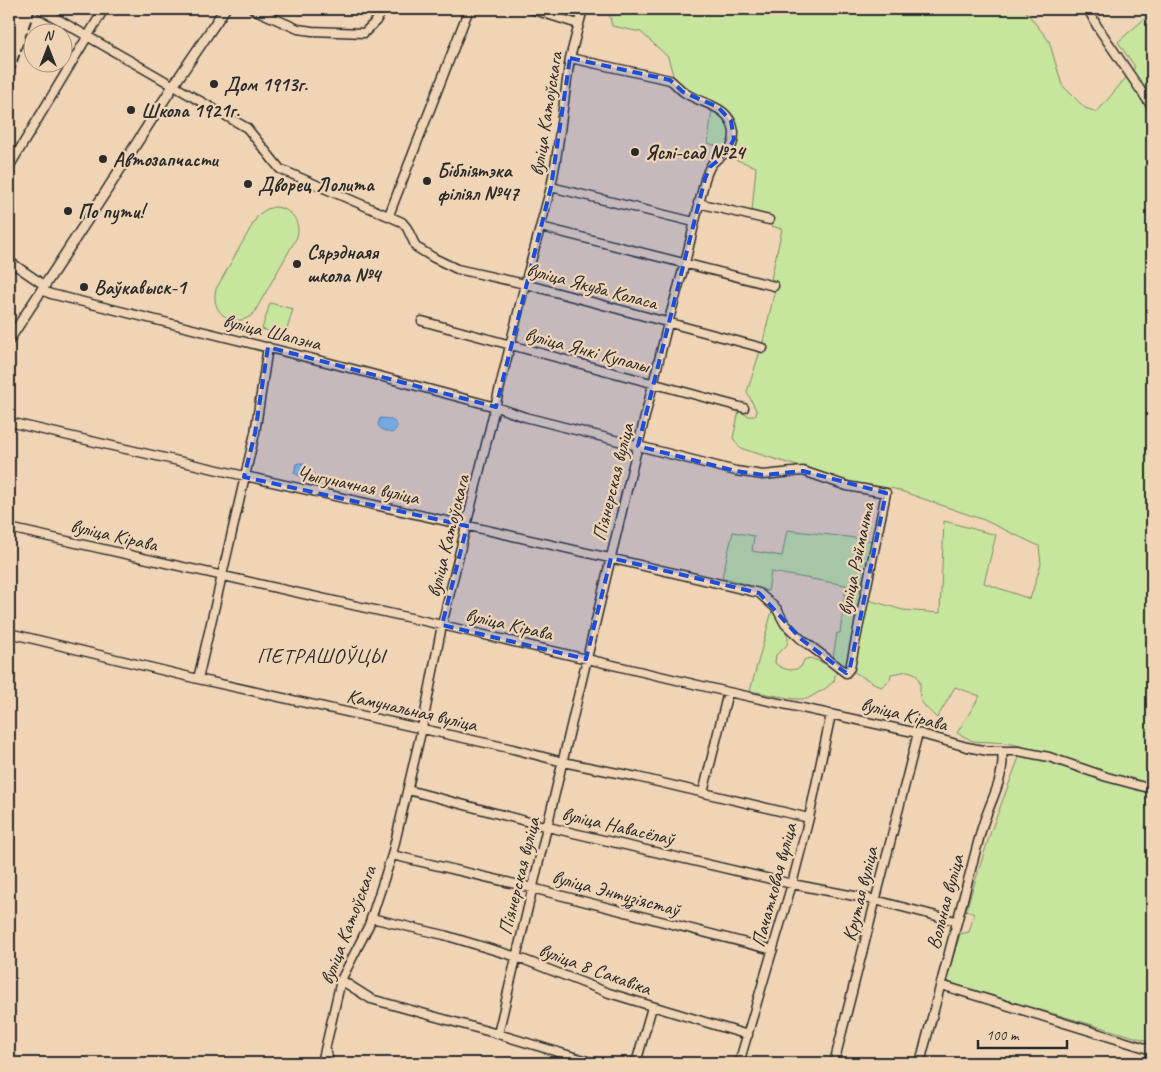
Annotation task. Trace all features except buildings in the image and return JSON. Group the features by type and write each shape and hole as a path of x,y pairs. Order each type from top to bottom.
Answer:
{"main road":[{"path":"9,340 225,9"}],"street":[{"path":"40,9 247,128 280,169 334,194 390,216 469,9"},
{"path":"9,167 104,9"},
{"path":"253,9 298,29 312,32 364,33 376,21 383,9"},
{"path":"530,9 578,24"},
{"name":"вуліца Катоўскага","path":"322,1063 341,980 372,918 392,855 422,728 442,625 525,284 551,187 570,58 583,9"},
{"path":"1088,9 1097,26 1152,108"},
{"name":"Піянерская вуліца","path":"498,1034 586,659 668,323 685,263 698,203 710,167 716,160 726,154 734,139 731,121 718,107 684,92 677,84 670,80 570,58"},
{"path":"551,187 694,222"},
{"path":"698,203 769,220"},
{"name":"вуліца Якуба Коласа","path":"390,216 402,222 416,247 457,269 525,284 763,348"},
{"path":"541,227 774,286"},
{"name":"вуліца Шапэна","path":"9,261 50,294 268,347 496,407"},
{"name":"вуліца Янкі Купалы","path":"422,322 744,408"},
{"path":"198,679 255,434 268,347"},
{"name":"вуліца Рэйманта","path":"496,407 525,417 736,471 763,475 803,471 847,486 886,493 850,668 846,673"},
{"name":"Чыгуначная вуліца","path":"9,422 244,477 611,558 759,594 777,609 785,624 801,639 846,673"},
{"name":"вуліца Кірава","path":"9,528 442,625 728,692 918,732 967,747 988,751 1018,751 1049,757 1107,777 1152,788"},
{"name":"Камунальная вуліца","path":"9,633 198,679 422,728 809,818"},
{"path":"703,793 728,692"},
{"name":"Пачатковая вуліца","path":"739,1063 792,884 809,818 831,714"},
{"name":"Крутая вуліца","path":"834,1063 918,732"},
{"name":"Вольная вуліца","path":"920,1063 986,812 1004,764 1002,751"},
{"name":"вуліца Навасёлаў","path":"408,790 548,827 792,884 875,900 956,921"},
{"name":"вуліца Энтузіястаў","path":"392,855 532,888 773,950"},
{"name":"вуліца 8 Сакавіка","path":"372,918 517,957 609,993 748,1035"},
{"path":"341,980 371,999 594,1063"},
{"path":"941,985 1152,1050"},
{"path":"636,1063 652,1007"},
{"path":"324,1052 327,1053 329,1063"}],"highlighted area":[{"path":"570,58 670,80 683,92 718,107 731,121 734,139 726,154 710,167 705,179 638,446 736,471 763,475 803,471 886,493 850,668 846,673 801,639 759,593 611,558 586,659 442,625 467,526 244,477 255,433 268,347 496,407 551,187"}],"green space":[{"path":"608,9 1024,9 1049,41 1062,85 1085,108 1097,112 1135,67 1118,42 1152,12 1152,767 1147,795 1152,796 1152,1042 950,984 947,977 960,934 969,932 974,914 966,910 991,831 1023,747 1009,743 973,741 957,733 980,696 955,687 937,718 921,700 920,682 916,674 908,671 891,674 890,680 881,687 843,666 833,658 837,633 840,633 846,585 771,572 768,591 722,577 733,532 754,536 752,551 782,556 787,530 874,541 863,580 861,598 903,610 940,613 944,521 996,535 984,583 1030,599 1041,564 1039,546 984,520 895,489 848,482 740,448 733,438 739,411 749,416 755,416 757,412 747,392 763,342 777,281 771,279 782,229 771,226 773,216 752,211 756,167 729,157 726,149 708,143 712,108 686,91 673,75 668,57 641,32 612,26"},
{"path":"274,207 285,210 293,216 298,231 297,237 254,313 247,318 232,320 220,312 216,306 216,289 258,215"},
{"path":"270,303 293,309 285,336 262,329"},
{"path":"772,611 787,634 788,639 785,647 776,655 775,663 784,669 790,670 801,667 804,660 810,658 832,666 836,671 834,681 807,699 795,699 750,691"}],"water":[{"path":"380,418 394,422 397,426 396,429 392,433 382,429 378,424"},
{"path":"304,463 305,465 304,472 300,476 294,473 296,464"}],"railway":[{"path":"9,85 34,12"}],"place":[{"name":"Дом 1913г.","path":"214,84"},
{"name":"Школа 1921г.","path":"131,110"},
{"name":"Яслі-сад №24","path":"635,152"},
{"name":"Автозапчасти","path":"103,159"},
{"name":"Бібліятэка філіял №47","path":"427,181"},
{"name":"Дворец Лолита","path":"248,184"},
{"name":"По пути!","path":"68,211"},
{"name":"Сярэднаяя школа №4","path":"297,264"},
{"name":"Ваўкавыск-1","path":"84,287"}],"district":[{"name":"ПЕТРАШОЎЦЫ","path":"321,656"}]}
